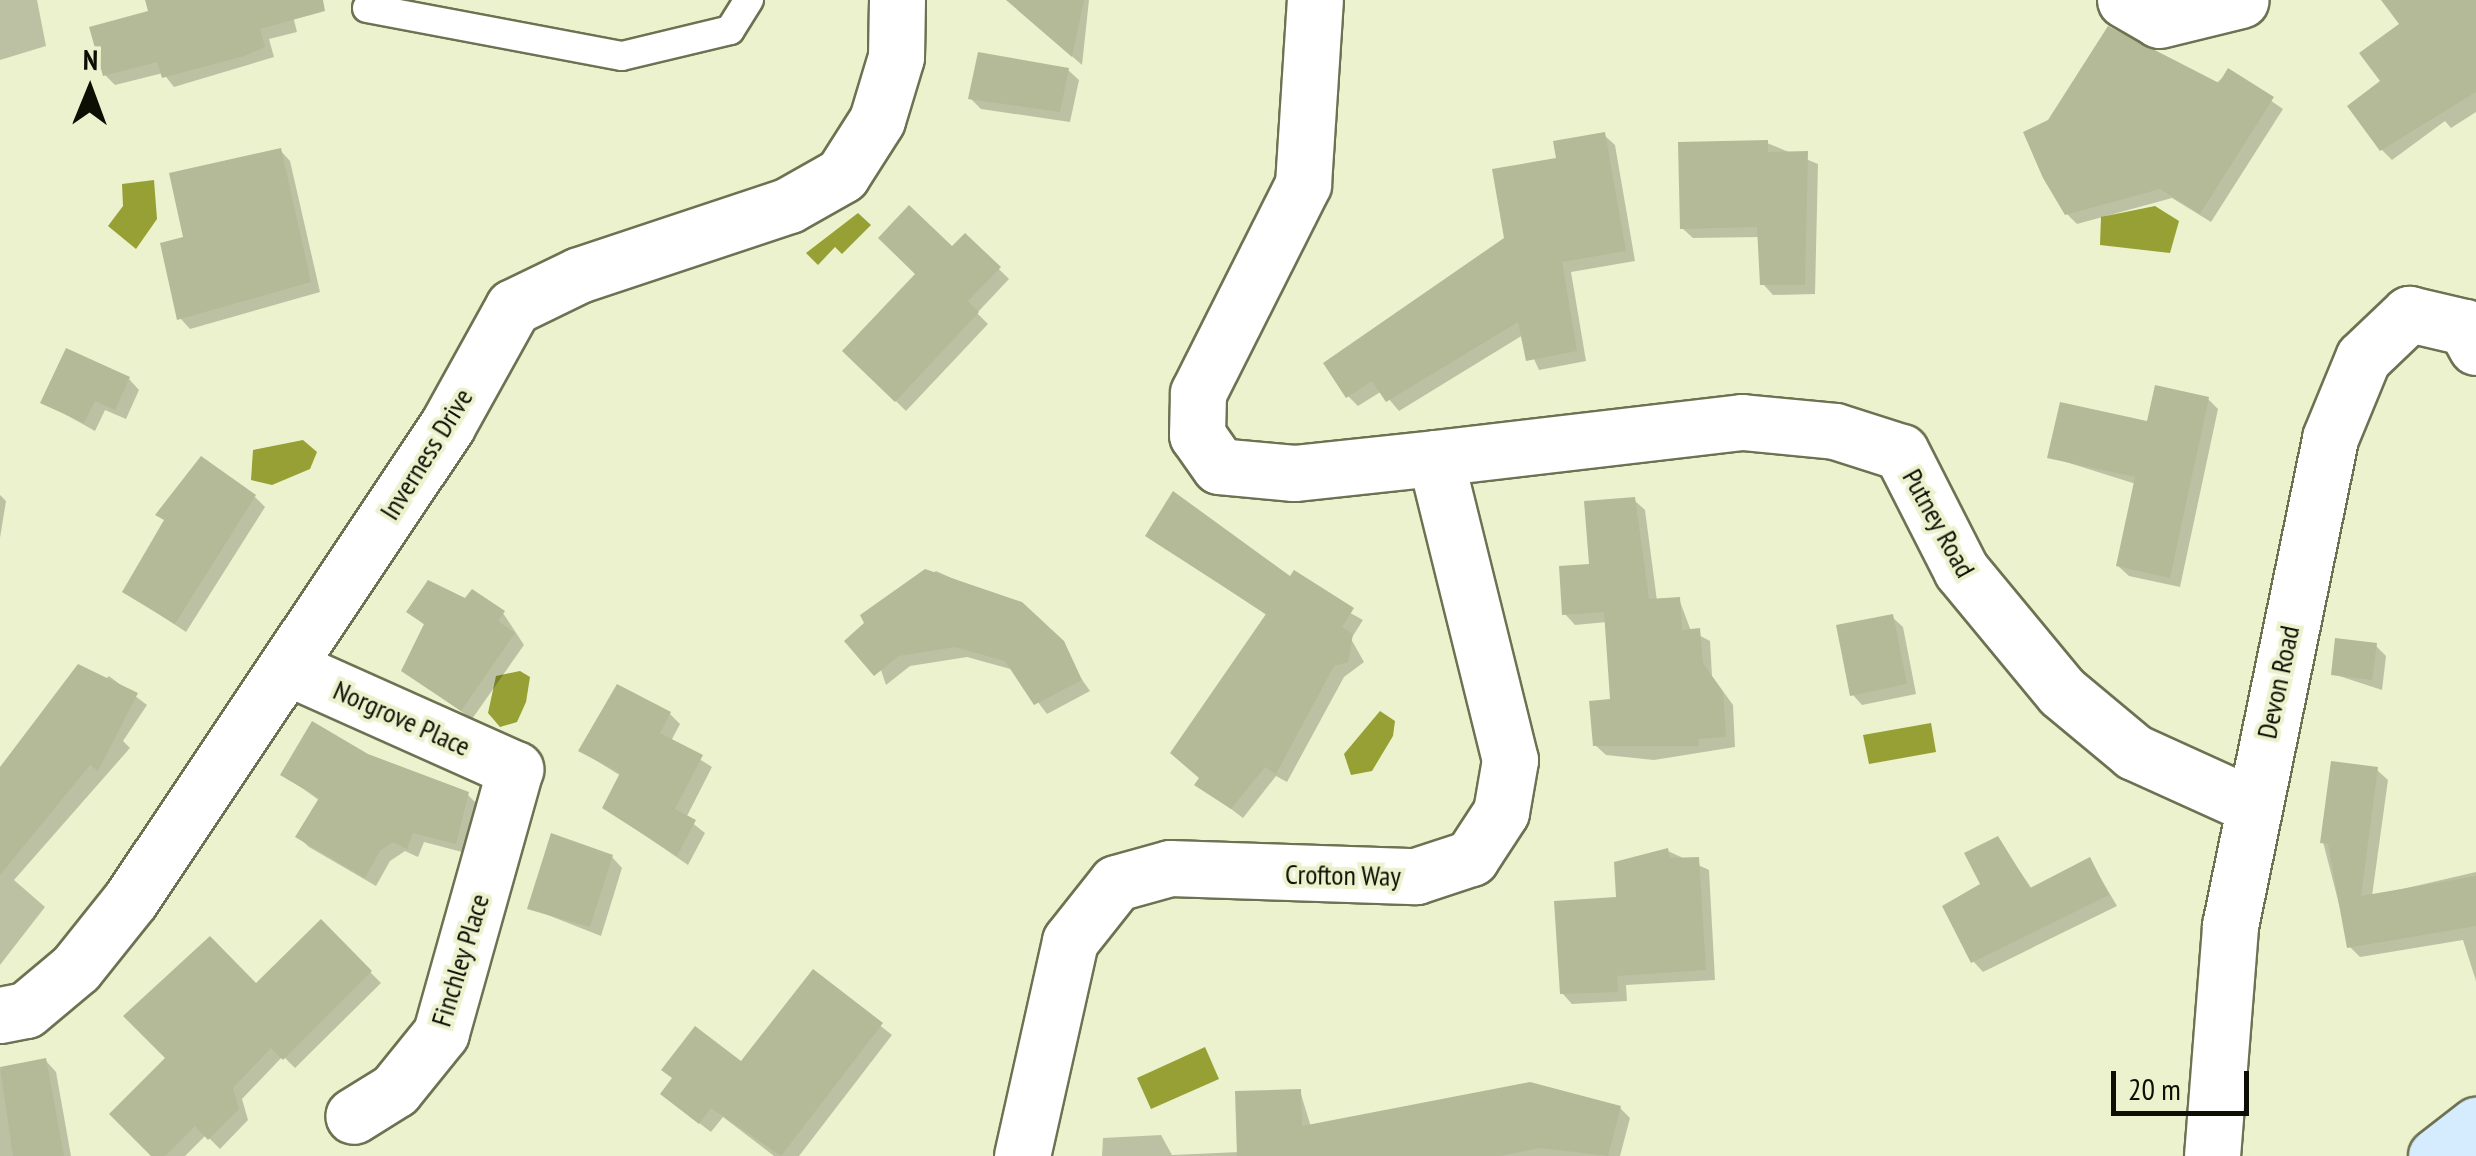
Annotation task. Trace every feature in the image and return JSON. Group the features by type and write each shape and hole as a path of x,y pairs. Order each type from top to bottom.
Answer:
{"main road":[{"path":"2436,1156 2476,1124"}],"street":[{"name":"Inverness Drive","path":"0,1015 26,1010 76,968 289,668 512,307 579,274 790,205 842,175 877,120 896,57 898,0"},
{"name":"Putney Road","path":"1315,0 1303,184 1198,393 1197,435 1219,466 1294,473 1437,471 1742,422 1835,431 1900,452 1961,570 2062,692 2134,752 2251,805"},
{"path":"2125,0 2159,20 2241,0"},
{"name":"Devon Road","path":"2212,1156 2226,961 2251,805 2330,438 2363,358 2409,314 2464,326 2476,347"},
{"name":"Crofton Way","path":"1022,1156 1070,941 1116,883 1170,868 1416,876 1472,858 1502,812 1510,760 1437,471"},
{"name":"Norgrove Place","path":"289,668 514,769"},
{"name":"Finchley Place","path":"353,1116 395,1090 441,1032 514,769"}],"lane":[{"path":"366,8 622,56 730,30 749,0"}],"shaded area":[{"path":"154,180 157,219 136,249 108,226 123,206 122,184"},
{"path":"2155,206 2179,221 2170,253 2100,245 2101,217"},
{"path":"858,213 871,225 842,254 835,247 818,265 806,253"},
{"path":"303,440 317,452 310,469 272,485 251,480 253,450"},
{"path":"520,671 530,677 526,702 517,722 500,727 488,713 496,676"},
{"path":"1380,711 1395,721 1393,736 1372,771 1351,775 1344,754"},
{"path":"1931,723 1936,752 1869,764 1863,735"},
{"path":"1205,1047 1219,1079 1151,1109 1137,1078"}],"building":[{"path":"145,0 323,0 325,11 260,29 265,47 244,56 162,78 157,62 103,76 89,27 148,11"},
{"path":"1006,0 1084,0 1072,57"},
{"path":"2381,0 2476,0 2476,92 2380,151 2347,106 2380,81 2359,53 2399,24"},
{"path":"2108,26 2219,83 2228,68 2274,97 2200,214 2160,189 2065,215 2043,178 2023,132 2048,120"},
{"path":"978,52 1069,68 1060,112 968,99"},
{"path":"1605,132 1626,251 1562,262 1577,351 1526,361 1518,322 1386,402 1372,381 1346,398 1323,363 1504,238 1492,169 1556,158 1553,141"},
{"path":"1768,140 1768,152 1808,151 1805,285 1760,285 1757,227 1680,229 1678,142"},
{"path":"281,148 311,282 177,320 160,243 183,237 169,173"},
{"path":"909,205 952,246 965,233 1001,267 968,301 979,312 895,402 842,351 915,274 878,238"},
{"path":"66,348 130,377 115,410 95,401 84,423 40,403"},
{"path":"2155,385 2209,397 2170,578 2116,566 2135,477 2047,458 2060,402 2147,421"},
{"path":"201,456 256,495 175,624 122,592 164,520 155,515"},
{"path":"1173,491 1290,576 1294,570 1354,608 1342,627 1353,634 1348,662 1334,666 1276,774 1265,767 1231,809 1194,785 1199,778 1170,753 1266,614 1145,536"},
{"path":"1635,497 1649,599 1680,597 1682,630 1700,628 1703,663 1723,692 1726,737 1698,739 1699,746 1593,746 1589,701 1610,699 1604,612 1562,615 1559,566 1589,564 1584,501"},
{"path":"925,569 1022,602 1064,641 1082,680 1034,705 1005,661 955,647 899,656 874,676 844,641 864,623 860,615"},
{"path":"428,580 465,598 472,589 505,611 498,621 515,633 461,711 401,671 424,624 406,612"},
{"path":"1893,614 1907,684 1850,696 1836,625"},
{"path":"2335,638 2377,643 2372,680 2331,675"},
{"path":"78,664 138,693 98,771 90,765 0,875 0,767"},
{"path":"617,684 671,712 660,733 703,755 675,809 696,820 677,856 602,808 620,773 578,751"},
{"path":"312,721 368,754 469,792 456,844 413,833 407,849 393,842 380,851 365,878 295,837 319,798 280,775"},
{"path":"2331,761 2378,767 2361,896 2476,876 2476,926 2347,948 2328,844 2320,843"},
{"path":"551,833 613,855 590,927 527,909"},
{"path":"1998,836 2030,888 2090,857 2109,895 1971,963 1942,906 1980,884 1964,853"},
{"path":"1668,848 1670,858 1699,857 1706,970 1617,976 1618,992 1560,994 1554,901 1616,897 1614,862"},
{"path":"321,919 372,971 283,1060 271,1048 233,1088 239,1109 208,1140 195,1126 165,1156 151,1156 109,1114 165,1058 123,1016 210,936 256,983"},
{"path":"813,969 883,1023 781,1156 711,1108 699,1124 660,1094 672,1078 661,1070 695,1026 741,1061"},
{"path":"46,1058 64,1156 13,1156 0,1067"},
{"path":"1530,1082 1621,1106 1608,1156 1540,1148 1500,1156 1237,1156 1235,1091 1301,1089 1302,1126"}]}
